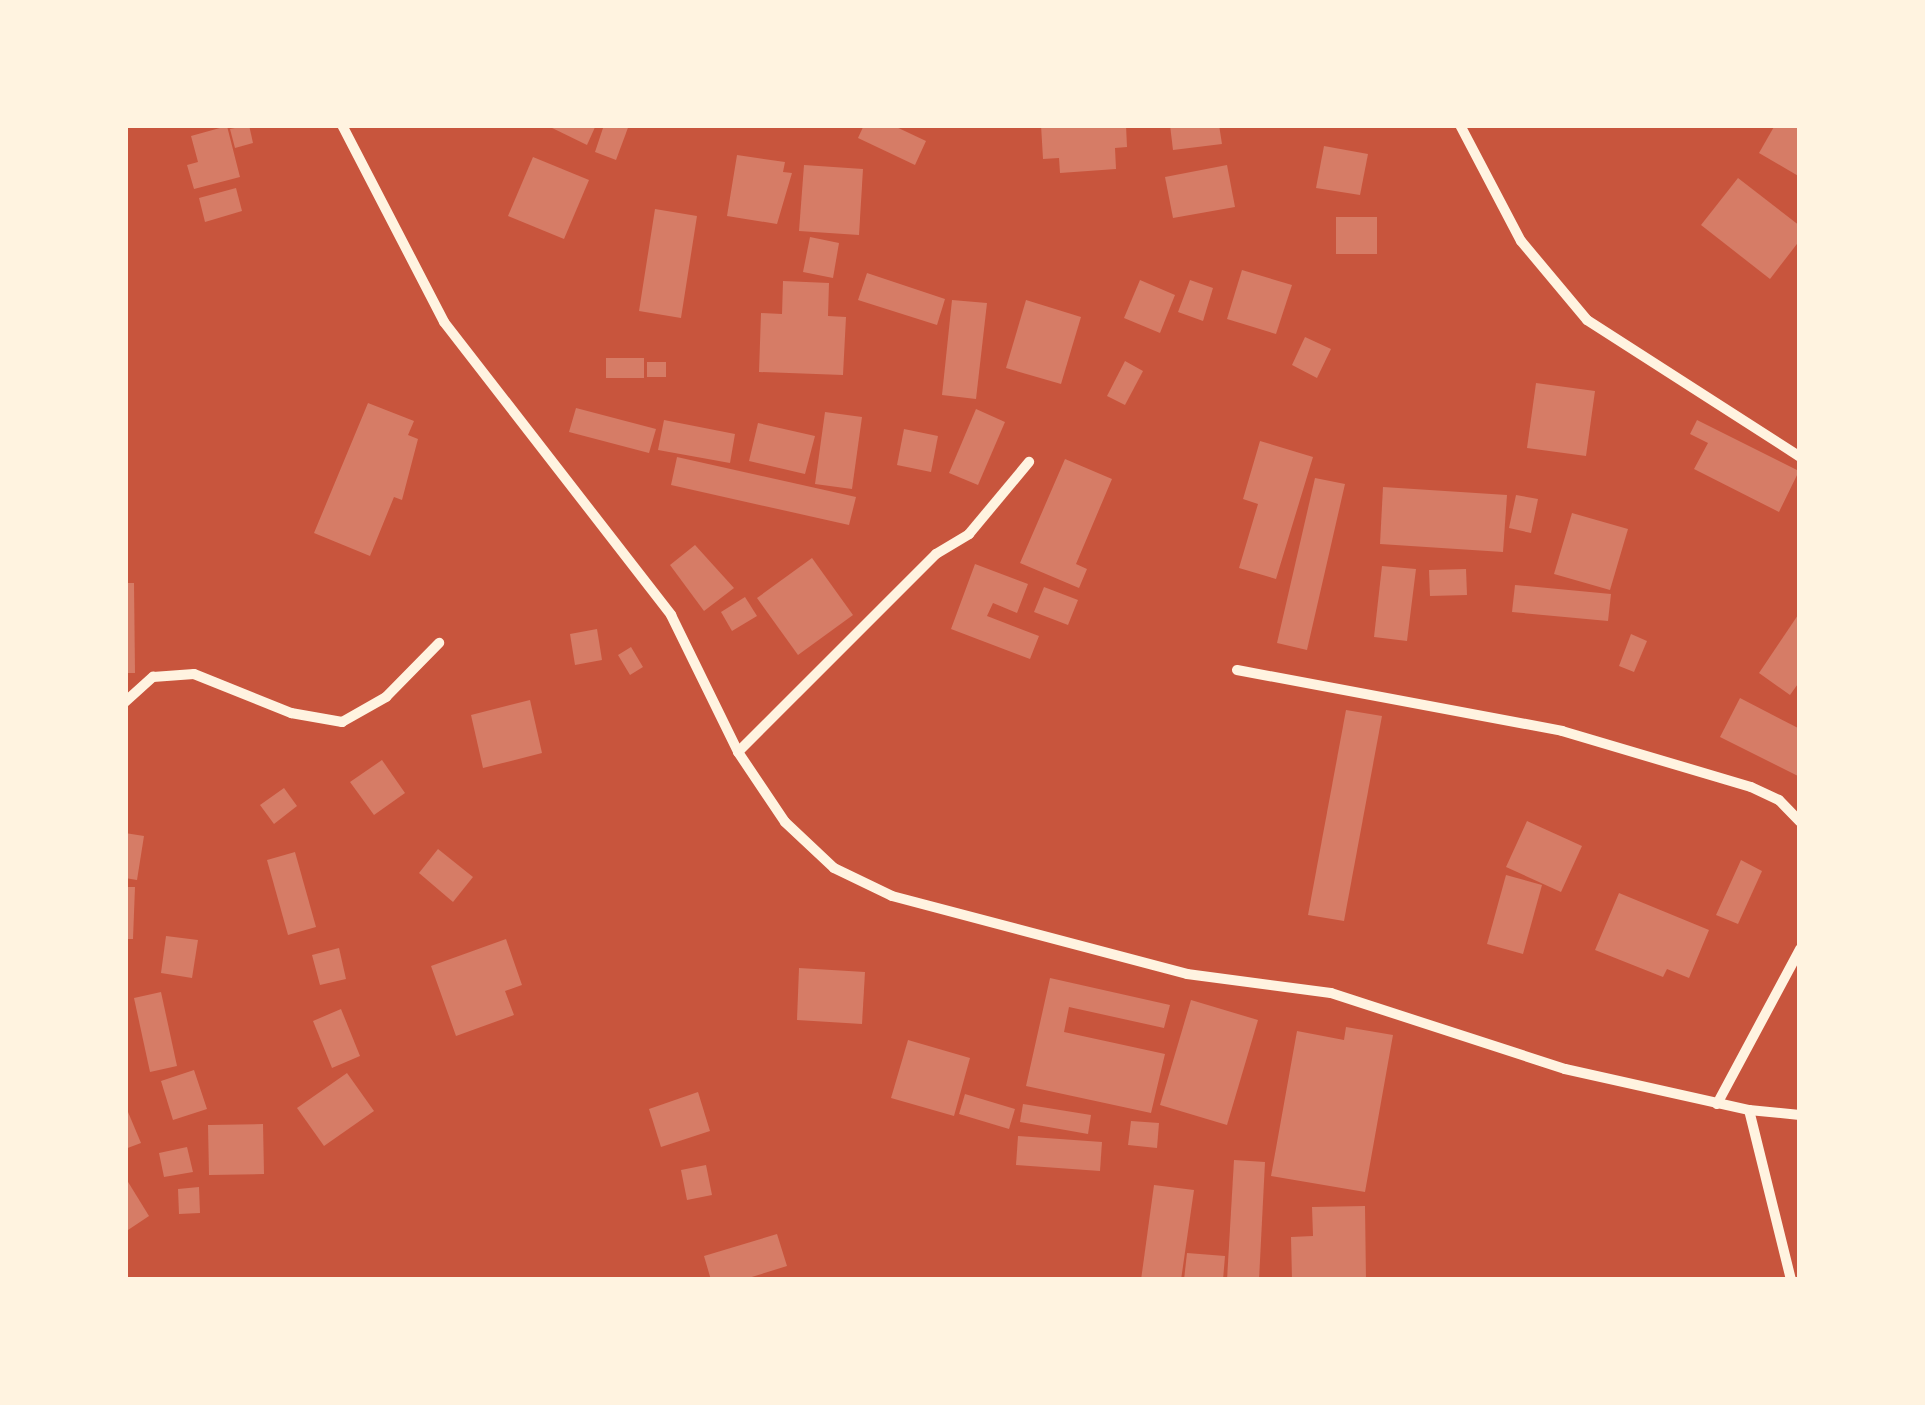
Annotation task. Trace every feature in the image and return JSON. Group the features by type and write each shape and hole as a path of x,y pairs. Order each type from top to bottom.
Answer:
{"street":[{"path":"342,125 444,322 670,615 738,752 785,822 834,868 892,896 1187,974 1381,1005 1565,1069 1718,1104 1800,1115"},
{"path":"1460,125 1521,242 1587,320 1800,457"},
{"path":"738,752 936,554 970,534 1029,462"},
{"path":"125,702 153,678 194,674 290,712 342,722 386,697 438,642"},
{"path":"1237,670 1562,731 1751,788 1778,800 1800,822"},
{"path":"1718,1104 1800,949"},
{"path":"1749,1110 1790,1280"}],"building":[{"path":"249,125 253,143 235,148 230,129"},
{"path":"546,125 596,125 587,145"},
{"path":"604,125 629,125 616,160 595,152"},
{"path":"864,125 892,125 926,141 915,165 858,138"},
{"path":"1041,125 1126,125 1127,147 1115,148 1116,169 1060,173 1059,158 1043,159"},
{"path":"1170,125 1219,125 1222,144 1173,150"},
{"path":"1775,125 1800,125 1800,177 1759,153"},
{"path":"227,126 240,177 194,189 187,165 198,162 191,136"},
{"path":"1324,146 1368,154 1360,195 1316,188"},
{"path":"737,155 785,162 783,172 792,173 777,224 727,216"},
{"path":"533,157 589,180 564,239 508,216"},
{"path":"804,165 863,169 859,235 799,231"},
{"path":"1227,165 1235,207 1173,218 1165,177"},
{"path":"1738,178 1800,226 1800,240 1770,279 1701,225"},
{"path":"236,188 242,211 205,222 199,198"},
{"path":"655,209 697,216 681,318 639,311"},
{"path":"1336,217 1377,217 1377,254 1336,254"},
{"path":"810,237 839,243 833,278 803,272"},
{"path":"1242,270 1292,285 1276,334 1227,319"},
{"path":"867,273 945,299 937,325 858,300"},
{"path":"1140,280 1175,295 1160,333 1124,318"},
{"path":"1190,280 1213,288 1203,321 1178,312"},
{"path":"783,281 829,283 828,316 846,317 843,375 759,372 761,313 782,314"},
{"path":"952,300 987,303 976,399 942,395"},
{"path":"1026,300 1081,317 1061,384 1006,368"},
{"path":"1305,337 1331,349 1317,378 1292,365"},
{"path":"606,358 644,358 644,378 606,378"},
{"path":"1125,361 1143,371 1125,405 1107,396"},
{"path":"647,362 666,362 666,377 647,377"},
{"path":"1536,383 1595,391 1586,456 1527,448"},
{"path":"368,403 414,421 408,435 418,439 402,500 394,497 370,556 314,533"},
{"path":"576,408 656,429 649,453 569,432"},
{"path":"976,409 1005,422 978,485 949,473"},
{"path":"825,412 862,417 852,489 815,484"},
{"path":"664,420 735,434 730,463 658,450"},
{"path":"1697,420 1799,471 1779,512 1694,469 1708,443 1690,434"},
{"path":"758,423 815,436 805,474 749,461"},
{"path":"904,429 938,436 931,472 897,465"},
{"path":"1260,441 1313,457 1276,579 1239,568 1258,504 1243,499"},
{"path":"677,457 856,497 849,525 671,485"},
{"path":"1065,459 1112,479 1076,564 1087,569 1079,588 1020,563"},
{"path":"1315,478 1345,484 1307,650 1277,643"},
{"path":"1383,487 1507,495 1503,552 1380,544"},
{"path":"1516,495 1538,499 1531,533 1509,528"},
{"path":"1572,513 1628,529 1610,590 1554,574"},
{"path":"695,545 734,588 704,611 670,565"},
{"path":"812,558 853,615 798,655 757,598"},
{"path":"975,564 1028,584 1017,613 993,603 987,616 1039,636 1030,659 951,629"},
{"path":"1382,566 1416,569 1407,641 1374,637"},
{"path":"1466,569 1467,595 1430,596 1429,570"},
{"path":"125,583 134,583 135,673 125,673"},
{"path":"1515,585 1611,594 1608,621 1512,612"},
{"path":"1044,587 1078,600 1068,625 1034,612"},
{"path":"745,597 757,616 732,631 721,612"},
{"path":"1800,612 1800,681 1790,695 1759,673"},
{"path":"597,629 602,660 575,665 570,634"},
{"path":"1631,634 1647,641 1634,672 1619,666"},
{"path":"631,647 643,667 630,675 618,655"},
{"path":"1740,698 1800,729 1800,777 1720,737"},
{"path":"530,700 542,753 483,768 471,715"},
{"path":"1346,710 1382,716 1344,921 1308,915"},
{"path":"382,760 405,793 374,815 350,782"},
{"path":"284,788 297,806 274,824 260,805"},
{"path":"1527,821 1582,846 1561,892 1506,867"},
{"path":"125,833 144,836 137,880 125,878"},
{"path":"438,849 473,877 453,902 419,873"},
{"path":"295,852 316,927 288,935 267,860"},
{"path":"1741,860 1762,871 1738,924 1716,915"},
{"path":"1506,875 1542,885 1523,954 1487,944"},
{"path":"125,887 135,887 133,939 125,939"},
{"path":"1619,893 1709,930 1689,978 1667,969 1663,977 1595,950"},
{"path":"166,936 198,940 192,978 161,973"},
{"path":"506,939 522,985 505,991 514,1015 456,1036 431,966"},
{"path":"339,948 346,979 320,985 312,955"},
{"path":"799,968 865,972 862,1024 797,1020"},
{"path":"1050,978 1170,1005 1164,1028 1069,1007 1064,1032 1165,1054 1151,1113 1026,1086"},
{"path":"161,992 177,1066 150,1072 134,998"},
{"path":"1191,1000 1258,1020 1227,1125 1160,1105"},
{"path":"341,1009 360,1056 332,1068 313,1021"},
{"path":"1346,1027 1393,1035 1365,1192 1271,1176 1297,1031 1344,1040"},
{"path":"908,1040 970,1058 954,1116 891,1098"},
{"path":"194,1070 207,1109 173,1120 161,1081"},
{"path":"347,1073 374,1111 324,1146 297,1108"},
{"path":"698,1092 710,1131 661,1147 649,1109"},
{"path":"965,1094 1015,1109 1009,1129 959,1114"},
{"path":"1023,1104 1091,1115 1088,1134 1020,1122"},
{"path":"128,1112 141,1143 125,1149 125,1113"},
{"path":"1131,1121 1159,1123 1157,1148 1128,1145"},
{"path":"263,1124 264,1174 209,1175 208,1125"},
{"path":"1018,1136 1102,1142 1100,1171 1016,1165"},
{"path":"187,1147 193,1172 164,1177 159,1153"},
{"path":"1234,1160 1265,1162 1259,1280 1227,1280"},
{"path":"706,1165 712,1195 687,1200 681,1170"},
{"path":"125,1177 149,1216 125,1232"},
{"path":"1154,1185 1194,1190 1181,1280 1141,1280"},
{"path":"199,1187 200,1213 179,1214 178,1189"},
{"path":"1365,1206 1366,1280 1292,1280 1291,1237 1313,1236 1312,1207"},
{"path":"777,1234 787,1266 742,1280 711,1280 704,1256"},
{"path":"1187,1253 1225,1256 1223,1280 1184,1280"}]}
